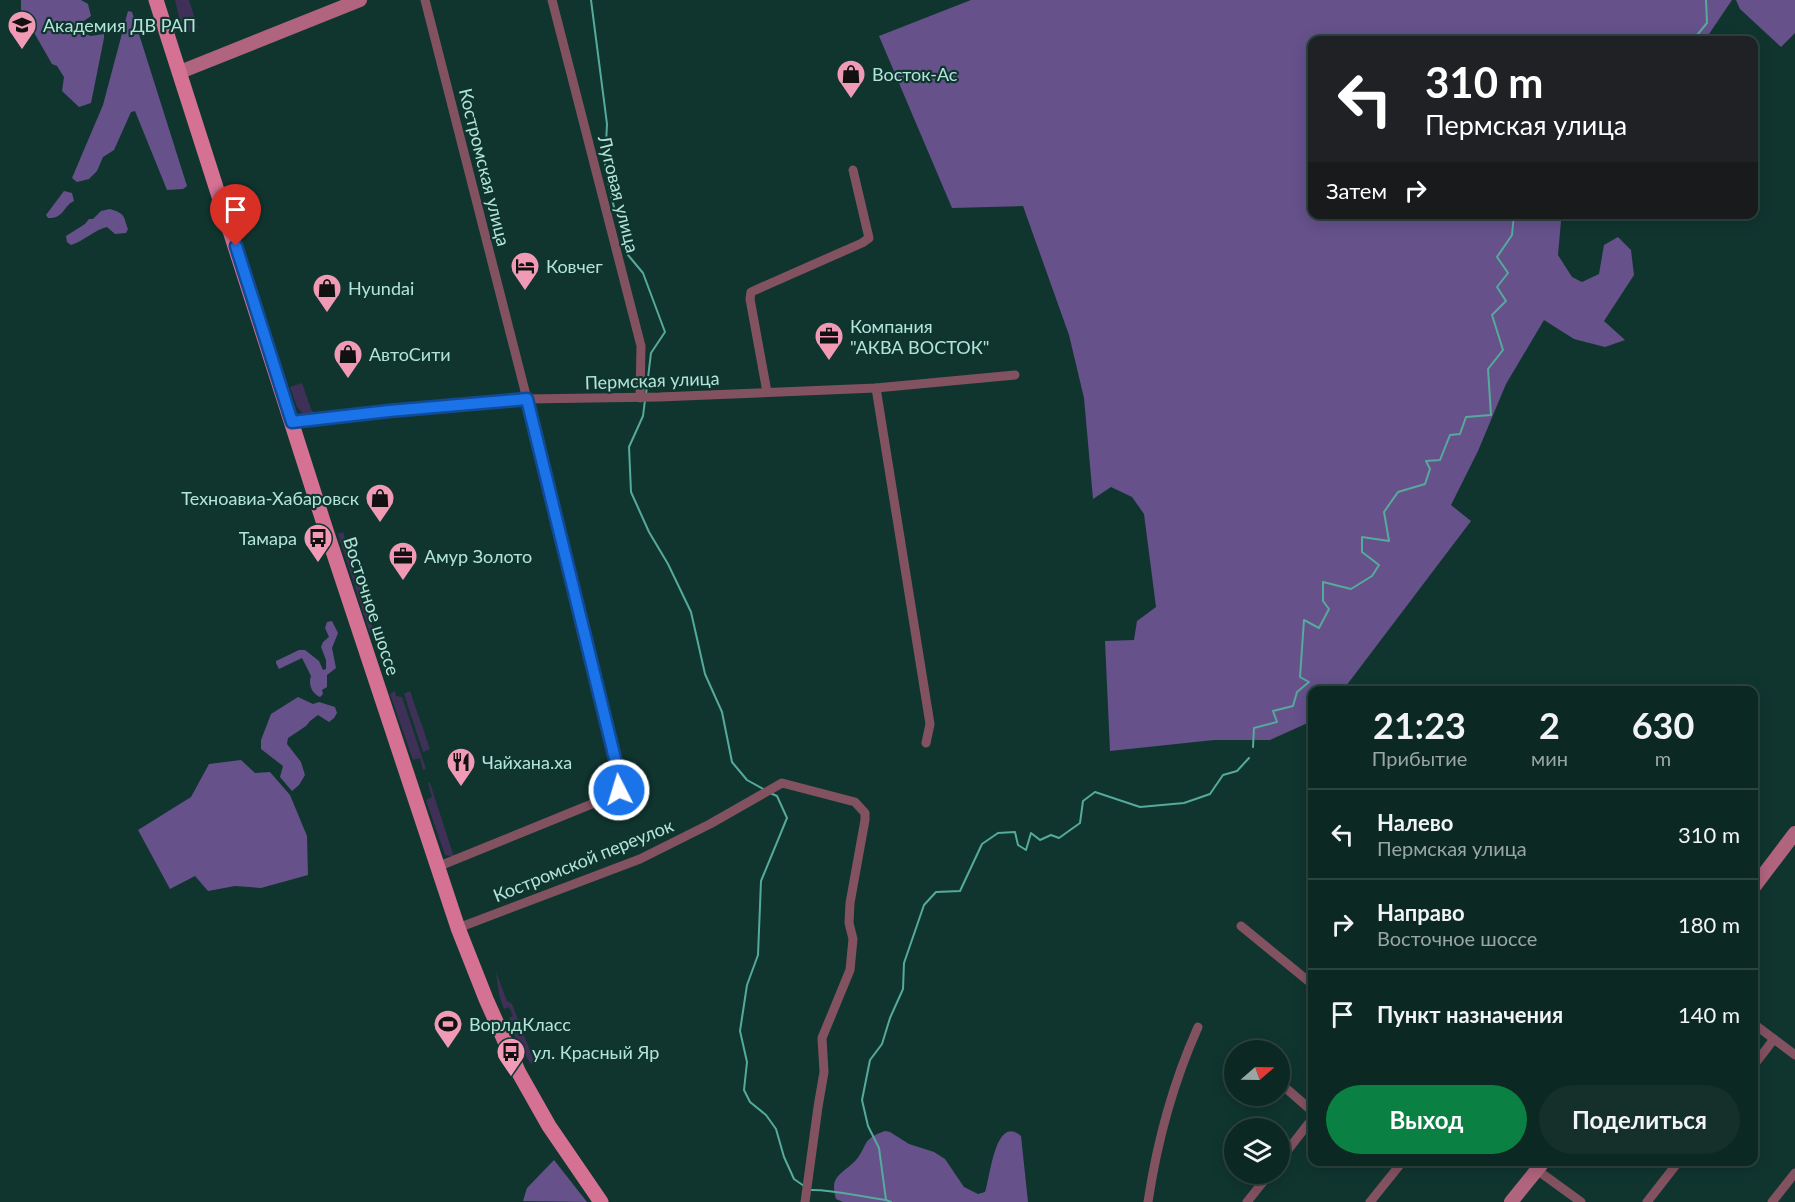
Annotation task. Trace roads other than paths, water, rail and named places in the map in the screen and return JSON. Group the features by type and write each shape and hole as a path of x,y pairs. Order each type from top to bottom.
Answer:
{"main road":[{"name":"Восточное шоссе","path":"156,0 458,928 520,1076 549,1126 601,1202"}],"street":[{"path":"180,72 360,0"},
{"name":"Костромская улица","path":"425,0 527,399 621,782 619,790 614,795 437,867"},
{"name":"Луговая улица","path":"552,0 641,346 640,398"},
{"path":"767,392 750,292 862,243 868,238 853,170"},
{"name":"Пермская улица","path":"292,422 527,399 640,398 876,388 1015,375"},
{"path":"876,388 930,724 926,743"},
{"name":"Костромской переулок","path":"458,928 639,859 710,824 782,783 855,802 865,813 866,820 850,903 849,923 853,939 850,970 822,1038 824,1072 805,1202"},
{"path":"1758,881 1795,833"},
{"path":"1241,926 1308,981"},
{"path":"1758,1026 1795,1055"},
{"path":"1148,1202 1166,1118 1185,1057 1198,1027"},
{"path":"1758,1060 1774,1039"},
{"path":"1290,1092 1308,1108"},
{"path":"1290,1147 1308,1124"},
{"path":"1370,1202 1399,1166"},
{"path":"1512,1202 1540,1166"},
{"path":"1544,1166 1581,1202"},
{"path":"1647,1202 1675,1166"},
{"path":"1772,1202 1795,1173"},
{"path":"1247,1202 1261,1184"}],"waterway":[{"path":"591,0 607,124 605,163 610,191 615,211 625,226 628,255 643,273 665,332 651,353 646,394"},
{"path":"1696,36 1707,23 1706,0"},
{"path":"1253,747 1254,728 1277,722 1273,711 1293,706 1297,692 1309,682 1300,677 1304,620 1319,628 1329,609 1323,601 1323,582 1351,589 1372,576 1379,565 1362,552 1362,537 1389,541 1384,512 1398,492 1425,484 1430,469 1426,461 1440,460 1450,435 1460,434 1466,417 1491,415 1488,369 1503,350 1492,315 1506,301 1497,287 1508,273 1497,257 1512,235 1514,219"},
{"path":"645,400 643,416 629,447 631,492 691,612 705,674 722,712 732,762 747,780 765,790"},
{"path":"891,1202 886,1200 879,1148 868,1126 862,1100 870,1060 882,1044 890,1018 903,989 904,963 924,905 936,892 960,891 982,844 998,833 1015,832 1018,845 1026,850 1031,833 1040,840 1051,835 1059,838 1080,823 1083,801 1095,792 1140,807 1184,803 1210,794 1223,775 1237,771 1249,758"},
{"path":"770,793 777,796 787,818 761,881 758,955 747,985 740,1031 747,1062 744,1090 750,1102 766,1115 776,1129 784,1157 794,1179 804,1186"},
{"path":"808,1190 838,1192 886,1200"}],"place":[{"name":"Академия ДВ РАП","path":"22,50"},
{"name":"Восток-Ас","path":"851,100"},
{"name":"Ковчег","path":"525,292"},
{"name":"Hyundai","path":"327,314"},
{"name":"Компания \"АКВА ВОСТОК\"","path":"829,362"},
{"name":"АвтоСити","path":"348,380"},
{"name":"Техноавиа-Хабаровск","path":"380,524"},
{"name":"Тамара","path":"318,564"},
{"name":"Амур Золото","path":"403,582"},
{"name":"Чайхана.ха","path":"461,788"},
{"name":"ВорлдКласс","path":"448,1050"},
{"name":"ул. Красный Яр","path":"511,1078"}]}
